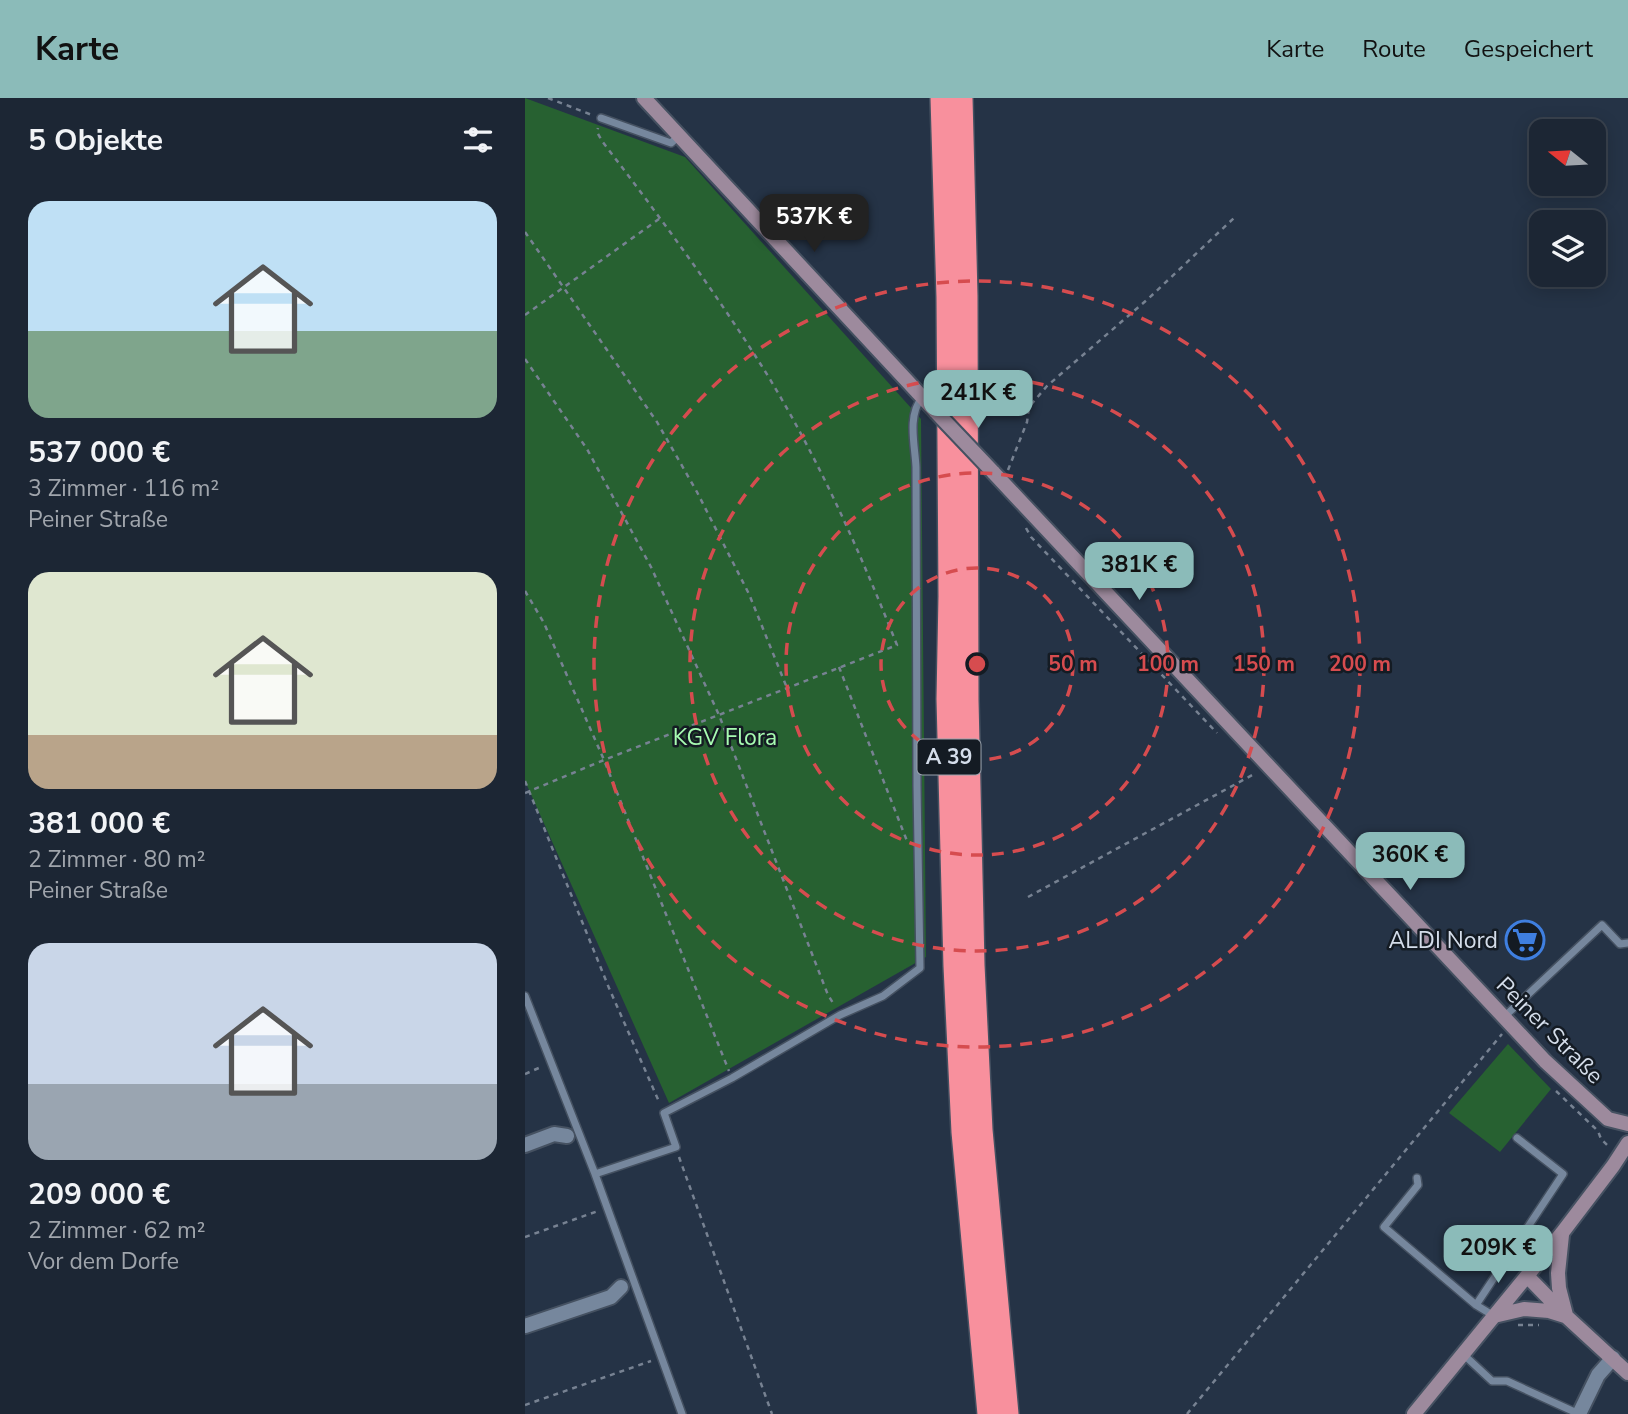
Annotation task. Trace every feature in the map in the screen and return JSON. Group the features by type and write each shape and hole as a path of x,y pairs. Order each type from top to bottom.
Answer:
{"highway":[{"name":"A 39","path":"941,98 947,297 947,699 954,966 962,1132 988,1414"},
{"name":"A 39","path":"962,98 967,296 968,700 974,965 982,1130 1008,1414"}],"street":[{"name":"Peiner Straße","path":"644,98 1545,1061 1608,1119 1628,1124"},
{"path":"525,1145 554,1134 573,1134"},
{"path":"1414,1414 1562,1234 1628,1143"},
{"path":"1562,1234 1558,1273 1567,1317"},
{"path":"1527,1276 1567,1317 1622,1363 1598,1375 1579,1414"},
{"path":"525,1326 611,1297 627,1285"},
{"path":"1490,1321 1524,1309 1549,1311 1567,1317"}],"lane":[{"path":"601,118 671,143 679,136"},
{"path":"595,1174 676,1147 664,1113 732,1078 840,1015 883,996 920,968 916,481 913,416 916,405 923,397"},
{"path":"1507,1021 1602,925 1620,944 1628,943"},
{"path":"525,996 551,1063 573,1134 595,1174 627,1285 661,1357 682,1414"},
{"path":"1476,1305 1563,1174 1517,1138"},
{"path":"1417,1178 1418,1185 1384,1227 1476,1305 1490,1321"},
{"path":"1463,1354 1492,1381 1507,1381 1579,1414"}],"path":[{"path":"525,793 897,645 862,556 832,494 801,434 734,323 602,141 597,132 601,118 548,98"},
{"path":"998,477 1027,422 1029,407 1047,386 1149,298 1235,217"},
{"path":"525,315 660,218"},
{"path":"525,233 657,422 697,492 749,594 787,688"},
{"path":"525,359 587,449 651,568 719,715 828,995 840,1015"},
{"path":"525,591 544,624 604,760 732,1078"},
{"path":"839,667 907,841 918,848"},
{"path":"1028,897 1269,766"},
{"path":"525,781 609,988 664,1113"},
{"path":"1187,1414 1477,1063 1507,1021"},
{"path":"525,1074 551,1063"},
{"path":"676,1147 772,1414"},
{"path":"525,1237 606,1207"},
{"path":"1490,1321 1538,1325"},
{"path":"525,1405 661,1357"}],"green space":[{"name":"KGV Flora","path":"525,98 685,157 921,419 926,957 669,1103 525,781"},
{"path":"1508,1044 1551,1089 1500,1152 1449,1113"}],"place":[{"name":"ALDI Nord","path":"1525,940"}]}
